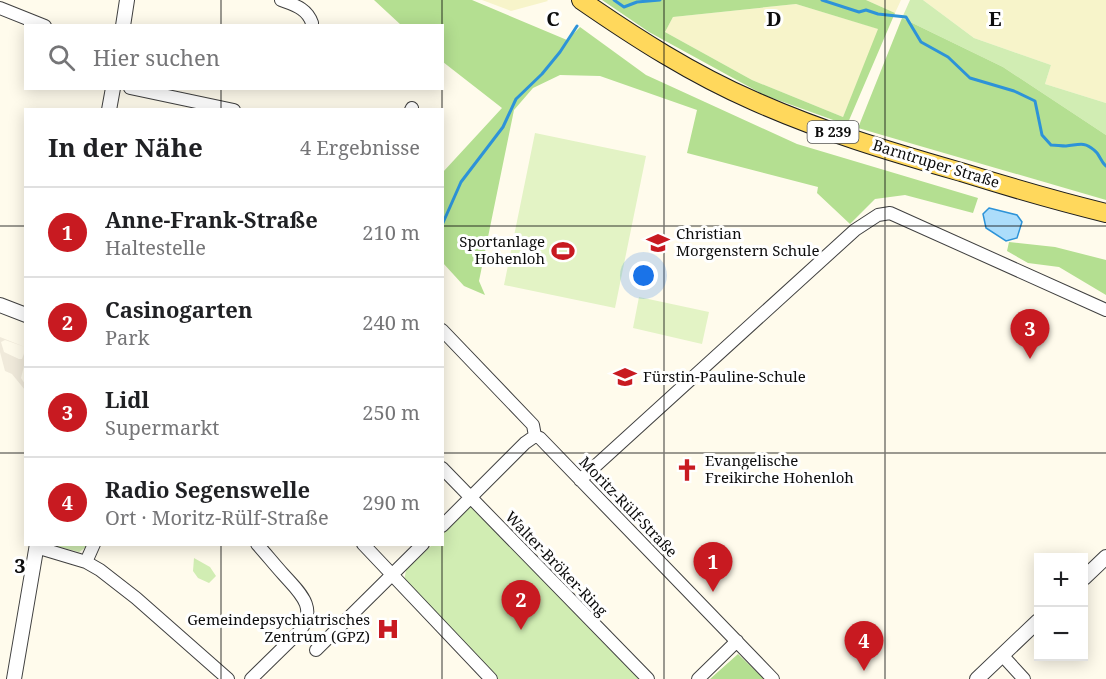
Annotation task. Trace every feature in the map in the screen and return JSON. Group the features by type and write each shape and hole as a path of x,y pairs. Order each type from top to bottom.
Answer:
{"main road":[{"name":"Barntruper Straße","path":"581,0 680,64 786,115 920,160 1106,213"}],"street":[{"path":"123,24 127,0"},
{"path":"281,0 303,9 310,15 312,22"},
{"path":"0,8 40,24"},
{"path":"109,108 112,90"},
{"path":"139,90 225,108"},
{"path":"580,480 855,230 878,215 890,213 1106,310"},
{"path":"0,305 24,315"},
{"name":"Moritz-Rülf-Straße","path":"444,332 533,425 535,436 540,438 773,679"},
{"path":"444,524 525,443 535,436"},
{"name":"Walter-Bröker-Ring","path":"444,470 648,679"},
{"path":"14,679 37,546 86,562 100,570 136,598 222,678"},
{"path":"86,562 93,546"},
{"path":"251,679 300,632 308,613 303,596 259,546"},
{"path":"365,546 491,679"},
{"path":"316,650 421,546"},
{"path":"1088,573 1106,557"},
{"path":"1088,584 1106,568"},
{"path":"989,679 1034,625"},
{"path":"977,679 1034,635"},
{"path":"698,679 737,641"},
{"path":"1005,658 1024,679"}],"shaded area":[{"path":"482,0 547,0 548,1 511,11"},
{"path":"866,0 901,0 895,13"},
{"path":"923,0 1106,0 1106,103 1045,84 1051,65 974,38"},
{"path":"796,4 879,29 843,117 752,80 665,32 673,17"},
{"path":"0,337 24,347 5,340 1,342 4,352 19,359 22,359 24,354 21,378 24,389 12,374 5,371 0,352"}],"green space":[{"path":"374,0 472,0 567,40 580,27 646,75 797,144 978,198 973,213 905,195 875,199 850,224 817,193 818,187 687,153 697,110 600,76 560,75 533,88 514,110 479,281 485,295 464,286 444,264 444,171 502,108 444,63 444,24 400,24"},
{"path":"602,0 866,0 895,13 847,125 764,95 649,32","holes":["796,4 878,29 843,117 752,80 665,32 673,17"]},
{"path":"910,0 923,0 974,38 1051,65 1045,84 1106,103 1106,135 1003,67 902,18"},
{"path":"902,18 1003,67 1106,135 1106,200 858,128"},
{"path":"535,133 646,156 615,308 504,285"},
{"path":"1009,242 1055,247 1106,260 1106,295 1059,267 1028,263 1007,251"},
{"path":"639,297 709,312 702,344 633,328"},
{"path":"471,506 639,679 497,679 404,581 406,570 431,546 444,546 444,533"},
{"path":"56,546 88,546 79,552"},
{"path":"194,558 210,567 216,576 209,583 198,578 193,571"},
{"path":"738,654 764,679 710,679"}],"water":[{"path":"989,208 1017,215 1022,222 1017,238 1006,241 986,228 983,214"}],"waterway":[{"path":"614,0 624,7 637,2 660,0"},
{"path":"822,0 859,12 866,10 878,14 906,17 921,42 948,57 970,78 1014,91 1035,101 1042,135 1051,145 1087,145 1096,152 1106,166"},
{"path":"444,220 461,182 503,127 516,99 542,74 577,26"}],"place":[{"name":"Christian Morgenstern Schule","path":"658,243"},
{"name":"Sportanlage Hohenloh","path":"563,251"},
{"name":"Lidl","path":"1030,359"},
{"name":"Fürstin-Pauline-Schule","path":"625,377"},
{"name":"Evangelische Freikirche Hohenloh","path":"687,470"},
{"name":"Anne-Frank-Straße","path":"713,592"},
{"name":"Gemeindepsychiatrisches Zentrum (GPZ)","path":"388,629"},
{"name":"Casinogarten","path":"521,630"},
{"name":"Radio Segenswelle","path":"864,671"}]}
